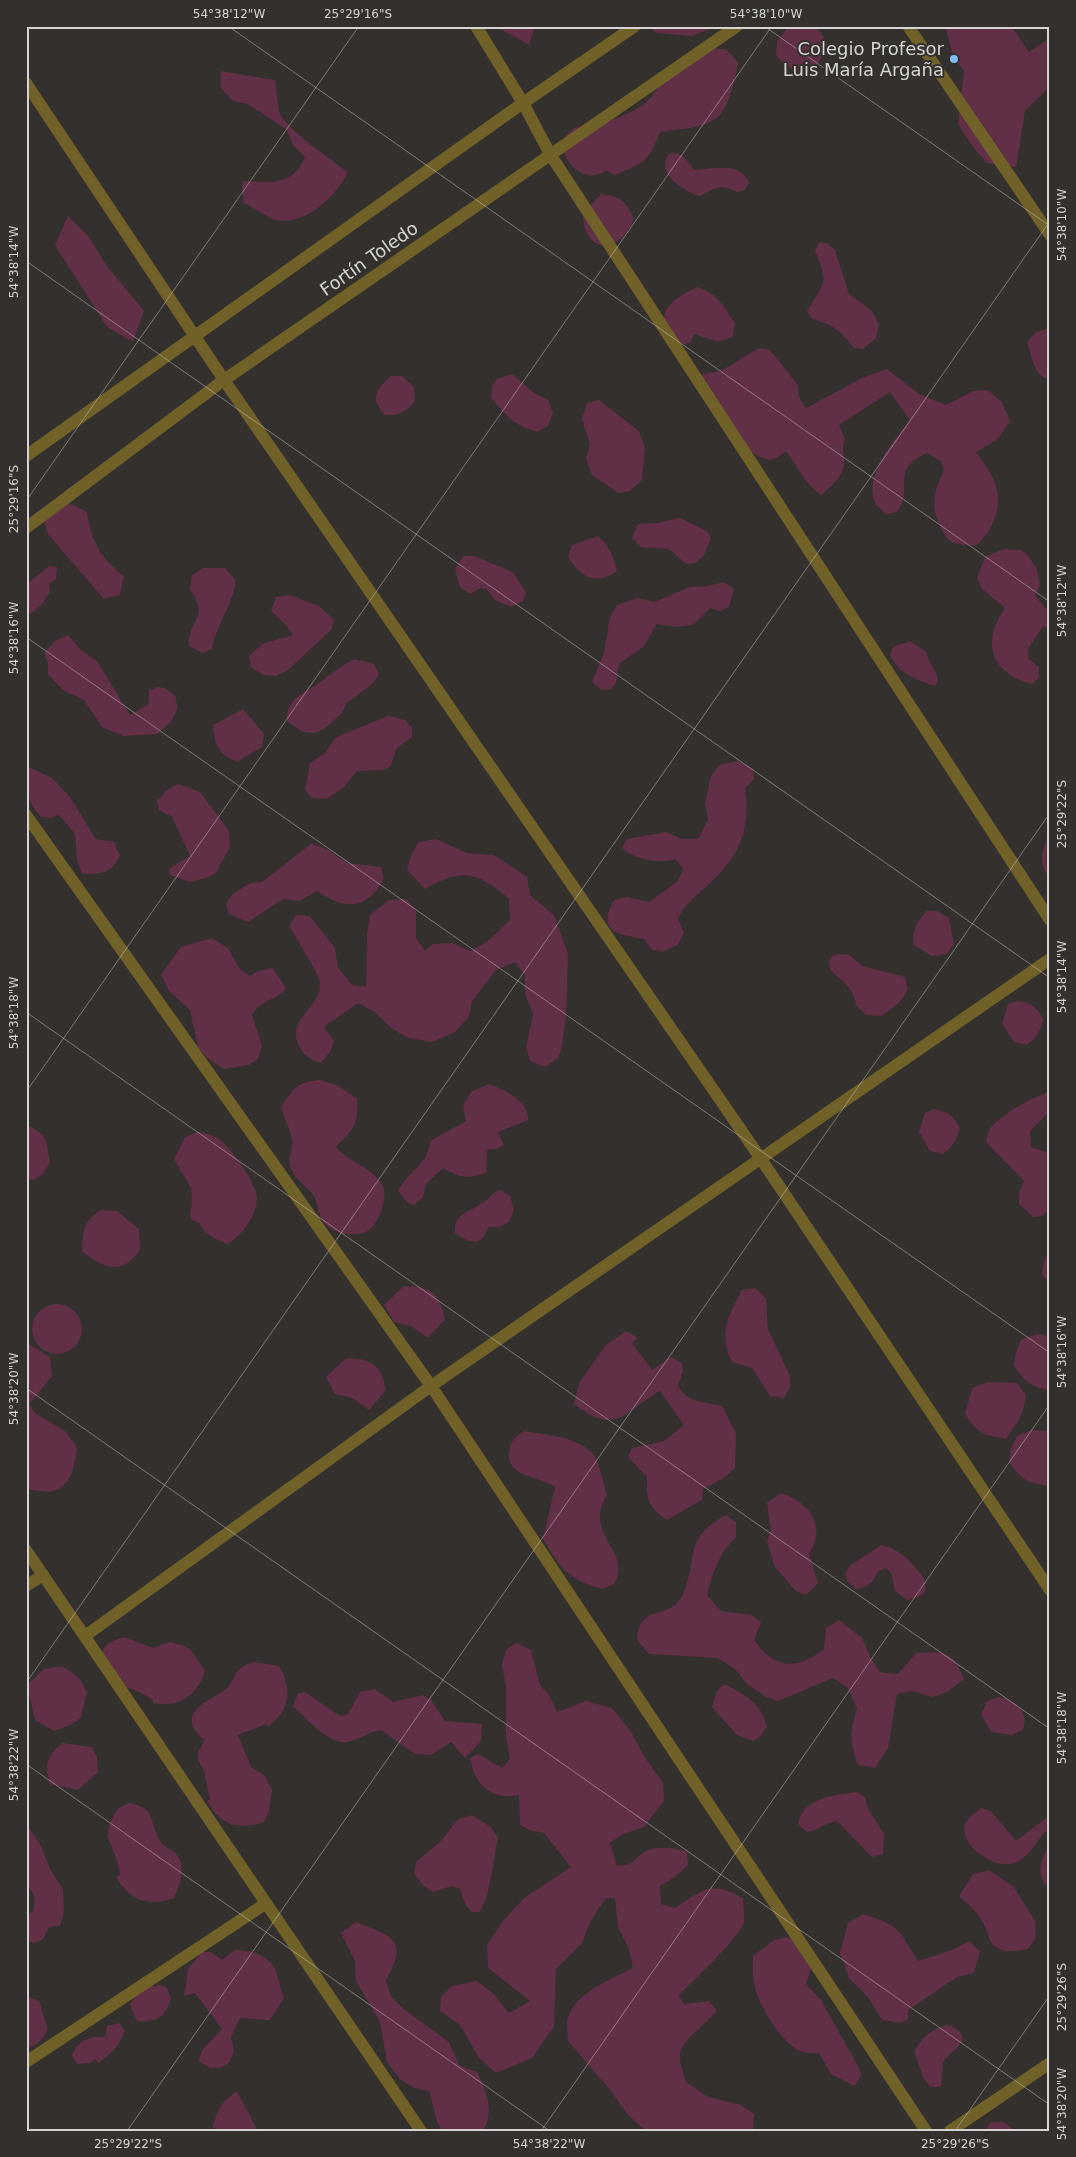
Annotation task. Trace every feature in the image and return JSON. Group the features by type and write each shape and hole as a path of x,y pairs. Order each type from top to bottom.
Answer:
{"street":[{"path":"476,26 523,103 550,154 1050,920"},
{"path":"26,456 194,334 635,26"},
{"name":"Fortín Toledo","path":"26,528 224,380 737,26"},
{"path":"908,26 1050,235"},
{"path":"26,83 224,380 761,1159 1050,1590"},
{"path":"26,815 431,1386 926,2131"},
{"path":"85,1636 431,1386 1050,959"},
{"path":"26,1550 421,2131"},
{"path":"26,1586 43,1575"},
{"path":"26,2062 265,1904"},
{"path":"950,2131 1050,2063"}],"shaded area":[{"path":"495,26 535,26 529,45"},
{"path":"647,26 719,26 692,36 657,33"},
{"path":"789,26 814,26 821,33 827,45 818,63 812,69 798,71 791,69 776,55 777,41"},
{"path":"945,26 1011,26 1029,52 1050,38 1050,86 1025,111 1016,167 987,163 975,150 958,124 964,70 954,59"},
{"path":"713,49 726,49 738,62 729,99 718,117 706,124 660,132 652,150 644,161 614,175 606,170 590,175 582,173 569,163 563,147 565,139 572,130 584,125 612,120 625,115 646,103 661,85 701,55"},
{"path":"221,71 275,80 279,111 282,118 309,143 348,172 336,191 317,209 294,220 282,221 271,218 243,202 242,181 271,182 287,178 300,167 305,157 293,145 287,130 248,104 233,101 221,88"},
{"path":"678,153 686,159 694,170 732,169 745,175 749,182 745,190 737,192 722,187 700,196 693,194 672,180 665,168 669,154"},
{"path":"601,194 622,200 634,219 628,231 620,239 611,244 603,245 595,243 589,237 583,214"},
{"path":"68,216 89,237 106,265 144,311 133,342 107,327 55,245"},
{"path":"818,243 828,243 835,250 849,294 871,310 879,324 876,338 863,349 854,348 836,329 812,319 807,311 823,282 822,270 815,251"},
{"path":"697,287 710,293 723,306 735,323 733,336 718,341 694,334 691,342 685,344 672,342 664,319 667,308 676,299"},
{"path":"1050,328 1050,380 1044,378 1037,370 1027,342 1036,332"},
{"path":"761,348 770,350 798,385 799,397 806,408 864,377 887,369 919,394 946,405 973,391 988,390 1002,402 1010,421 998,439 976,452 994,480 998,498 997,513 994,521 981,541 976,546 955,543 945,535 937,518 934,505 936,491 944,470 941,461 927,453 908,466 904,480 904,495 897,512 886,514 875,503 872,492 873,481 882,458 910,420 890,392 839,425 845,439 843,470 834,484 821,495 806,481 786,451 773,459 763,458 741,443 698,384 703,374 728,367"},
{"path":"512,374 534,393 548,400 553,413 548,426 537,432 516,423 501,410 491,397 492,386 497,379"},
{"path":"391,376 402,376 414,387 415,401 402,412 394,415 385,415 377,404 376,394 381,385"},
{"path":"599,400 639,431 645,448 642,480 630,491 618,493 592,475 586,459 590,444 582,419 587,403"},
{"path":"71,504 87,512 98,548 109,563 124,576 120,595 104,599 47,533 44,519 51,506"},
{"path":"680,518 707,531 711,538 704,555 696,563 686,564 669,549 641,547 632,538 638,524 658,523"},
{"path":"598,536 610,552 617,571 609,576 596,579 584,575 568,557 572,545"},
{"path":"1003,549 1021,550 1028,555 1037,570 1040,585 1035,595 1045,608 1050,609 1050,629 1043,626 1028,649 1029,659 1039,667 1039,678 1032,684 1018,679 1007,672 994,655 992,645 993,633 1005,608 982,589 977,578 985,557"},
{"path":"463,556 474,556 513,572 526,592 523,601 511,607 495,600 486,589 481,588 470,594 460,587 455,569"},
{"path":"49,566 57,567 56,579 49,584 50,591 43,603 26,616 28,583"},
{"path":"204,568 225,568 235,580 235,586 212,649 203,653 189,646 192,629 199,613 199,607 190,590 192,575"},
{"path":"724,582 734,589 729,607 720,611 710,608 693,625 677,627 657,624 643,647 619,664 616,683 611,689 602,690 592,682 604,653 610,617 617,605 637,598 654,602 690,587"},
{"path":"290,595 319,606 334,620 331,630 288,670 276,676 263,675 251,667 249,656 262,644 293,635 285,624 271,611 276,597"},
{"path":"68,635 81,650 97,661 130,715 149,704 149,690 158,687 165,688 175,696 178,708 171,722 157,734 123,736 102,727 84,700 63,690 48,674 48,663 44,653 55,641"},
{"path":"910,641 926,652 937,677 938,681 935,686 915,679 903,672 890,655 893,647"},
{"path":"354,659 374,664 379,675 372,684 346,704 342,713 325,728 316,733 303,732 288,722 287,714 289,708 296,698"},
{"path":"243,709 264,734 262,747 237,762 226,756 219,748 216,743 213,725"},
{"path":"388,716 405,720 412,728 412,737 396,749 391,766 383,770 357,771 345,786 327,799 312,798 305,790 310,763 325,753 336,737"},
{"path":"26,753 29,767 52,778 70,797 96,839 114,842 120,856 109,870 95,874 82,874 77,860 75,834 59,815 51,818 41,817 35,810 26,787"},
{"path":"738,761 753,769 754,779 745,788 746,817 741,841 729,863 681,913 678,918 684,933 678,945 664,951 652,950 644,939 612,930 607,919 614,900 627,897 649,902 678,881 683,869 676,859 663,861 648,860 627,852 622,848 627,839 666,832 682,839 698,839 708,820 705,803 711,776 719,765"},
{"path":"178,784 200,792 229,831 230,847 216,873 190,882 170,875 169,869 190,856 172,817 159,810 157,801 166,791"},
{"path":"1050,834 1050,877 1043,867 1042,856"},
{"path":"436,839 467,853 494,855 527,877 530,895 554,915 568,954 566,1016 561,1051 558,1058 545,1067 530,1061 526,1047 533,1014 525,994 525,976 515,962 496,970 472,1001 469,1017 455,1032 432,1042 408,1038 391,1028 375,1012 358,1003 324,1027 334,1041 330,1052 321,1063 312,1059 300,1048 296,1037 296,1029 299,1021 315,1001 320,984 312,964 289,926 296,915 310,916 335,948 338,968 352,985 366,987 367,936 370,915 389,900 406,899 416,910 416,938 425,951 432,944 452,943 470,951 487,942 510,920 509,899 479,878 460,876 449,878 425,889 407,870 411,855 419,842"},
{"path":"312,843 328,850 347,863 381,867 384,878 370,897 363,902 355,904 337,902 317,891 299,901 283,899 248,922 229,914 226,903 233,894 250,883 262,882"},
{"path":"927,911 937,911 949,918 954,944 947,954 932,956 914,945 913,935 916,926 920,918"},
{"path":"212,938 228,948 239,968 250,976 258,971 273,968 286,988 282,993 261,1005 252,1015 262,1045 258,1059 249,1065 224,1069 207,1058 198,1047 190,1010 169,991 161,975 181,947"},
{"path":"848,954 862,966 905,977 908,990 900,1002 882,1016 866,1015 856,1005 850,989 830,970 829,961 833,955"},
{"path":"1017,1001 1033,1006 1043,1019 1038,1034 1027,1045 1014,1042 1002,1024 1008,1004"},
{"path":"321,1080 339,1086 357,1099 357,1115 354,1126 336,1147 341,1153 376,1176 384,1189 383,1206 378,1218 372,1228 363,1233 344,1234 327,1225 320,1215 314,1196 291,1171 292,1140 281,1107 289,1095 301,1084"},
{"path":"489,1084 502,1089 520,1101 527,1113 528,1120 498,1132 504,1145 497,1149 487,1149 486,1173 464,1176 454,1174 443,1168 426,1184 423,1197 414,1205 408,1203 398,1191 407,1177 426,1156 430,1141 466,1121 463,1105 472,1091"},
{"path":"1050,1092 1050,1111 1030,1131 1031,1147 1050,1153 1050,1209 1042,1216 1033,1217 1019,1204 1019,1193 1024,1181 986,1142 989,1130 1000,1119 1026,1102"},
{"path":"934,1109 950,1115 960,1128 954,1143 943,1154 930,1151 919,1132 925,1113"},
{"path":"26,1125 39,1132 46,1140 50,1162 41,1175 35,1179 26,1180"},
{"path":"198,1132 212,1136 225,1145 243,1167 256,1193 256,1206 251,1219 243,1231 228,1244 213,1238 204,1231 199,1223 192,1220 190,1215 192,1202 191,1188 174,1159 185,1137"},
{"path":"501,1190 510,1196 514,1210 509,1222 499,1227 489,1227 483,1238 477,1241 465,1239 455,1233 457,1221 464,1213 480,1205 494,1193"},
{"path":"101,1210 117,1211 139,1229 140,1249 127,1264 112,1267 105,1265 97,1262 82,1251 85,1227 95,1214"},
{"path":"1050,1248 1050,1285 1042,1274 1044,1261"},
{"path":"404,1286 427,1290 437,1297 440,1303 445,1319 428,1338 411,1326 394,1322 384,1305"},
{"path":"756,1288 766,1299 768,1329 790,1376 790,1388 784,1398 770,1396 752,1368 732,1362 728,1352 725,1334 729,1317 742,1290"},
{"path":"52,1304 62,1304 75,1311 82,1324 82,1334 75,1347 62,1354 52,1354 43,1350 36,1343 32,1334 32,1324 36,1315 43,1308"},
{"path":"626,1331 638,1338 632,1343 652,1370 671,1357 682,1363 683,1371 678,1385 681,1391 691,1399 722,1406 736,1433 735,1468 724,1478 703,1489 702,1500 667,1520 652,1507 647,1492 647,1477 628,1457 632,1448 664,1441 684,1425 660,1391 619,1418 610,1420 600,1419 588,1414 574,1404 579,1383 606,1345"},
{"path":"1037,1334 1050,1336 1050,1390 1029,1382 1021,1376 1014,1366 1021,1340"},
{"path":"26,1342 50,1357 52,1376 29,1404 35,1413 65,1431 77,1447 69,1479 58,1489 51,1491 35,1491 26,1487"},
{"path":"346,1358 369,1362 381,1374 386,1390 369,1410 352,1398 335,1394 326,1377"},
{"path":"988,1382 1017,1383 1026,1395 1024,1408 1019,1419 1006,1439 991,1436 978,1430 965,1414 972,1388"},
{"path":"1032,1430 1050,1431 1050,1486 1035,1484 1026,1480 1009,1462 1011,1448 1017,1436"},
{"path":"524,1431 551,1435 579,1443 595,1457 607,1495 601,1509 600,1521 603,1532 614,1551 617,1561 618,1572 614,1584 603,1589 582,1582 574,1577 555,1558 543,1539 555,1487 518,1472 513,1467 510,1461 510,1448 518,1435"},
{"path":"781,1493 791,1497 807,1509 816,1525 814,1544 809,1554 818,1583 806,1595 796,1591 775,1567 767,1541 771,1530 767,1503"},
{"path":"726,1515 736,1522 736,1537 717,1563 707,1595 721,1611 752,1615 761,1622 754,1640 770,1657 786,1664 804,1661 814,1656 824,1649 826,1628 839,1620 862,1638 880,1672 898,1674 916,1653 941,1653 956,1663 964,1679 947,1692 933,1697 912,1691 897,1694 888,1748 875,1768 858,1765 852,1743 853,1724 857,1709 848,1688 833,1678 778,1701 765,1696 747,1684 736,1670 718,1658 649,1654 637,1640 639,1628 643,1621 649,1616 677,1604 687,1583 697,1542 702,1533"},
{"path":"881,1545 901,1553 912,1563 925,1580 925,1592 919,1597 907,1600 895,1591 891,1573 886,1568 878,1571 875,1578 867,1586 856,1589 848,1582 845,1574 851,1565"},
{"path":"124,1637 153,1648 170,1642 185,1646 191,1650 205,1671 202,1680 186,1698 171,1704 153,1703 153,1700 139,1692 115,1685 99,1661 107,1645"},
{"path":"516,1643 531,1650 540,1685 549,1695 557,1712 586,1701 612,1708 631,1732 644,1756 663,1783 664,1801 644,1827 621,1835 610,1843 617,1866 631,1863 644,1852 654,1848 672,1848 687,1852 688,1865 675,1877 660,1886 661,1904 675,1908 701,1892 715,1888 732,1892 743,1898 744,1922 741,1929 715,1959 679,1995 684,2004 709,2001 717,2010 685,2043 680,2058 686,2082 708,2097 741,2105 754,2114 753,2131 646,2131 628,2115 611,2091 568,2041 568,2017 572,2008 579,2000 596,1987 633,1968 629,1949 618,1927 615,1898 606,1898 591,1920 582,1943 556,1969 554,2027 532,2058 496,2073 479,2058 460,2025 440,2011 441,1997 452,1986 477,1981 494,1994 509,2013 530,2001 488,1968 487,1945 503,1921 524,1898 571,1867 544,1833 529,1830 520,1825 519,1795 500,1795 486,1789 480,1783 472,1768 470,1758 478,1754 502,1768 510,1759 506,1737 506,1688 502,1664 506,1650"},
{"path":"255,1662 279,1666 286,1683 287,1699 281,1714 268,1727 266,1724 238,1735 251,1767 265,1776 272,1790 269,1811 264,1822 255,1825 238,1826 224,1821 207,1801 210,1799 204,1771 198,1760 198,1753 205,1739 196,1732 192,1722 193,1715 201,1705 225,1690 242,1667"},
{"path":"62,1666 79,1678 87,1692 81,1718 70,1725 54,1731 35,1720 27,1685 44,1669"},
{"path":"724,1684 739,1691 757,1706 765,1719 767,1727 760,1737 753,1741 737,1735 712,1707 717,1691"},
{"path":"375,1689 393,1702 423,1695 431,1700 445,1721 482,1724 481,1741 465,1758 451,1742 431,1755 415,1754 381,1730 352,1741 340,1742 325,1735 293,1706 298,1693 305,1692 340,1716 348,1714 360,1692"},
{"path":"999,1697 1016,1704 1023,1712 1023,1730 1012,1735 991,1732 981,1715 987,1701"},
{"path":"63,1743 91,1747 97,1756 98,1772 78,1790 50,1784 47,1771 48,1760 53,1751"},
{"path":"858,1792 866,1798 866,1805 884,1834 883,1854 872,1857 837,1821 807,1832 798,1824 806,1808 813,1803 830,1796"},
{"path":"130,1803 145,1809 149,1813 162,1843 178,1856 182,1873 174,1898 156,1902 140,1900 127,1892 116,1877 120,1875 119,1869 108,1837 108,1830 117,1810"},
{"path":"981,1808 991,1811 1016,1841 1050,1815 1050,1832 1044,1832 1028,1853 1015,1863 1008,1864 991,1861 975,1850 965,1836 964,1828 966,1822"},
{"path":"472,1815 491,1827 498,1838 489,1888 479,1912 472,1912 465,1904 460,1889 452,1886 433,1892 424,1886 414,1874 416,1862 441,1841 458,1819"},
{"path":"26,1823 41,1846 50,1869 63,1889 64,1913 60,1926 49,1927 43,1939 36,1943 26,1941 26,1916 33,1911 34,1900 33,1894 26,1884"},
{"path":"1050,1844 1050,1885 1045,1885 1041,1874 1041,1864"},
{"path":"989,1870 1014,1887 1035,1921 1036,1937 1028,1949 1007,1951 994,1946 980,1918 959,1896 973,1874"},
{"path":"863,1914 885,1922 897,1930 907,1942 918,1961 952,1950 969,1941 980,1951 974,1973 957,1977 908,2010 908,2019 901,2023 882,2020 868,1997 849,1978 840,1953 848,1923"},
{"path":"356,1922 387,1936 396,1947 393,1966 386,1980 391,1997 405,2010 449,2042 459,2065 477,2072 486,2094 489,2109 487,2124 483,2131 442,2131 429,2091 414,2088 400,2079 387,2062 380,2022 356,1981 355,1961 341,1933"},
{"path":"785,1937 804,1942 815,1959 806,1984 821,2000 859,2068 861,2075 855,2086 831,2074 819,2053 803,2052 788,2043 773,2025 757,1995 754,1983 753,1956 774,1940"},
{"path":"235,1950 257,1954 271,1963 275,1969 284,1998 270,2020 240,2018 231,2037 234,2052 229,2063 222,2067 210,2068 199,2061 202,2050 222,2029 195,1993 184,1996 188,1969 202,1952 211,1952 222,1960"},
{"path":"159,1985 167,1988 171,1998 166,2010 160,2017 150,2021 137,2021 130,2005 138,1990"},
{"path":"26,1996 39,2001 48,2030 41,2040 26,2051"},
{"path":"120,2023 125,2032 116,2048 99,2063 95,2059 90,2063 77,2064 72,2055 81,2042 89,2038 105,2037 107,2026"},
{"path":"950,2025 958,2030 962,2035 962,2039 957,2048 943,2062 941,2087 930,2087 923,2077 914,2051 921,2041 933,2030"},
{"path":"237,2091 258,2131 220,2131 213,2127 221,2106"},
{"path":"991,2122 1004,2122 1015,2131 984,2131"}],"place":[{"name":"Colegio Profesor Luis María Argaña","path":"954,59"}]}
